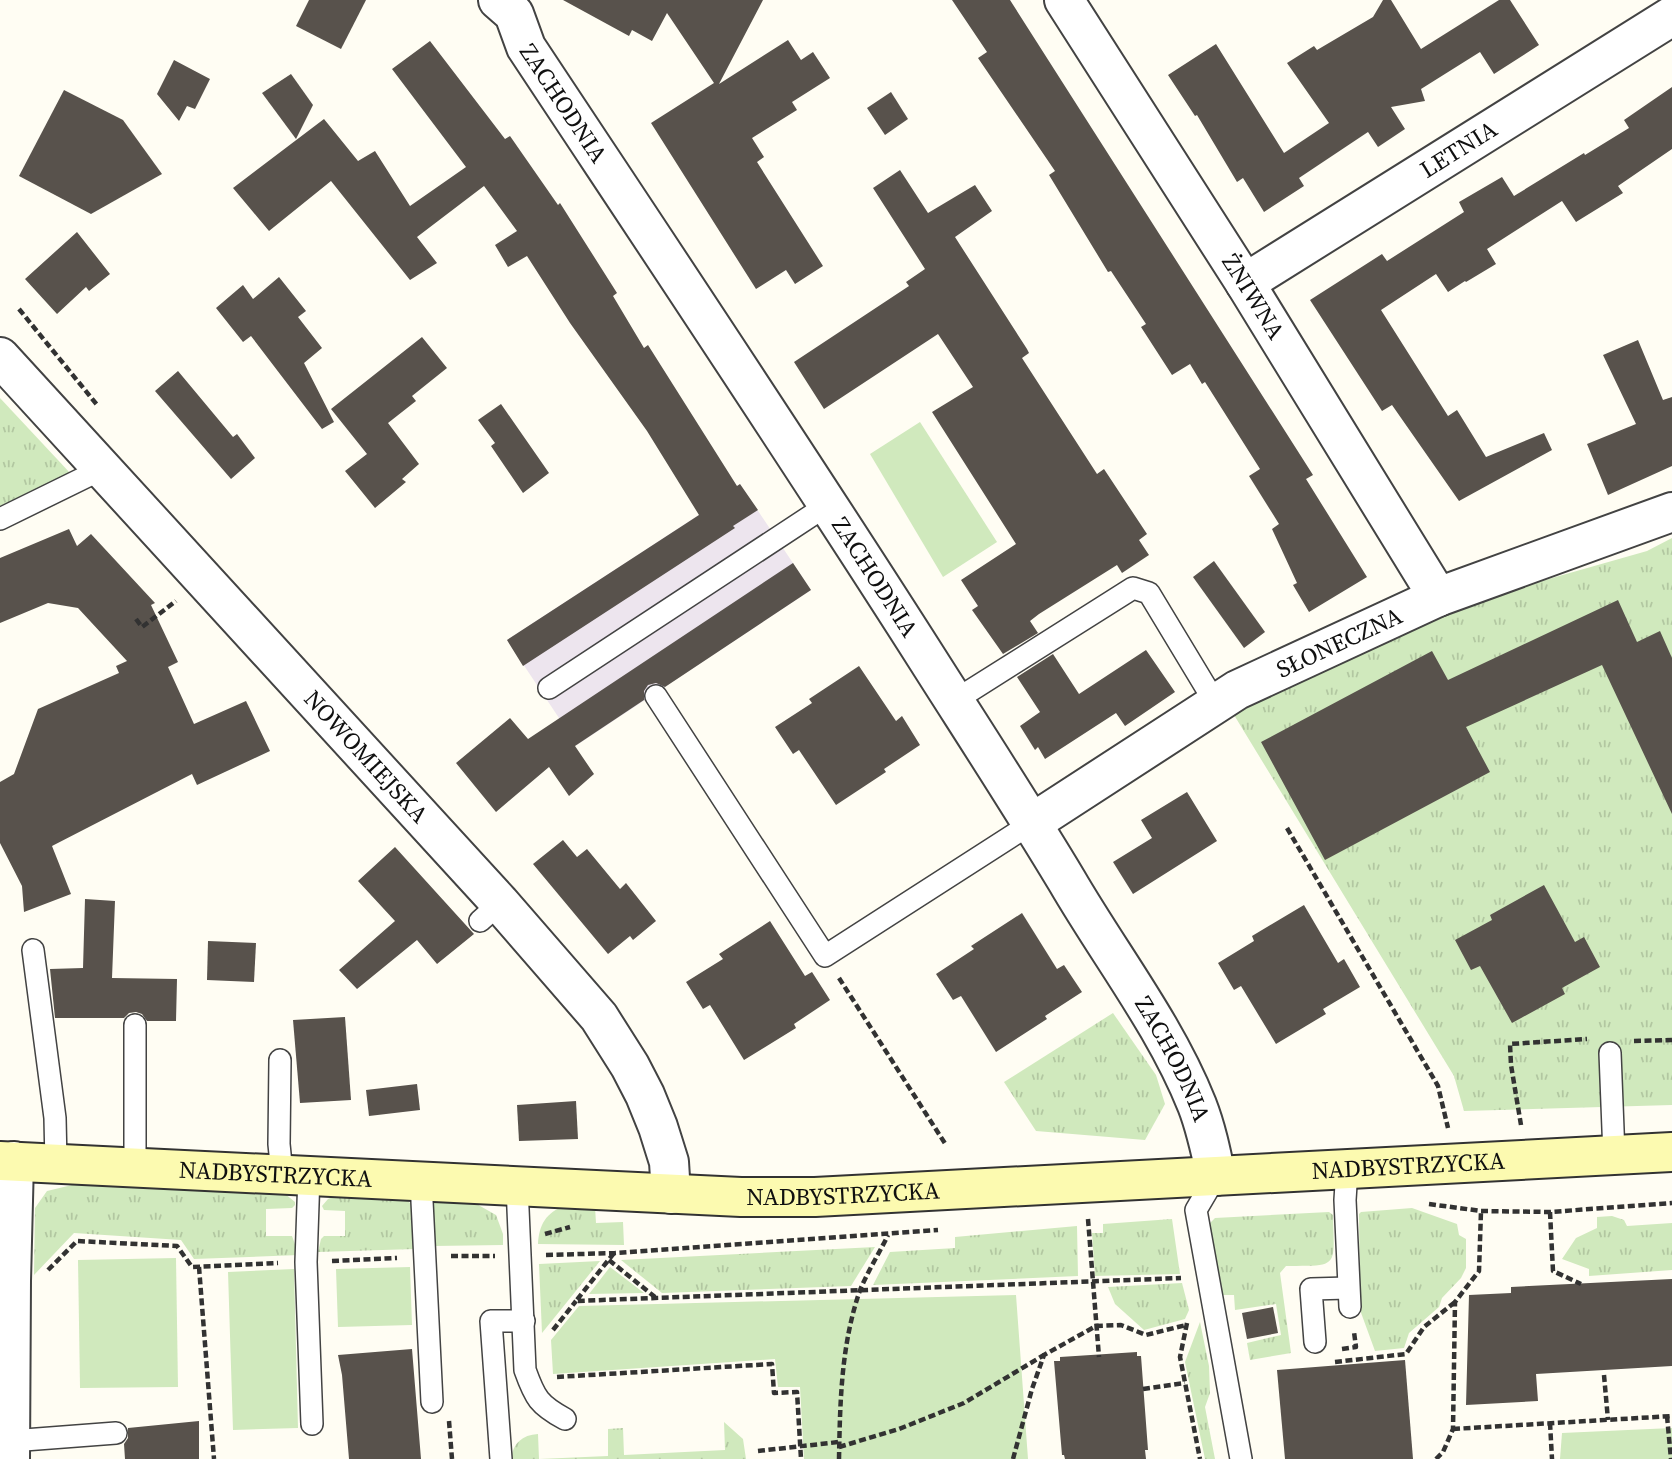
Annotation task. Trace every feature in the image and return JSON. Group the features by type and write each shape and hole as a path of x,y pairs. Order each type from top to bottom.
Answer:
{"street":[{"name":"ŻNIWNA","path":"1064,0 1245,282 1438,597"},
{"name":"ZACHODNIA","path":"511,5 526,47 829,504 1162,1033 1185,1077 1203,1121 1216,1176"},
{"name":"LETNIA","path":"1245,282 1672,16"},
{"name":"NOWOMIEJSKA","path":"0,357 104,468 490,912 558,983 599,1017 622,1071 659,1127 669,1162 671,1194"},
{"name":"SŁONECZNA","path":"1032,823 1237,690 1438,597 1669,522"},
{"name":"NADBYSTRZYCKA","path":"5,1160 671,1194 815,1197 1672,1152"},
{"path":"5,1160 10,1450"}],"lane":[{"path":"0,519 104,468"},
{"path":"550,688 829,504"},
{"path":"954,701 1133,588 1149,593 1216,704"},
{"path":"656,696 825,956 1032,823"},
{"path":"33,950 55,1118 56,1163"},
{"path":"135,1025 135,1167"},
{"path":"1609,1053 1614,1155"},
{"path":"280,1060 279,1144 295,1175 306,1262 312,1424"},
{"path":"1315,1342 1311,1289 1349,1298 1345,1200 1347,1169"},
{"path":"1216,1176 1196,1210 1241,1459"},
{"path":"421,1181 432,1402"},
{"path":"517,1185 525,1370 533,1391 546,1409 565,1419"},
{"path":"501,1459 491,1321 524,1321"},
{"path":"10,1450 116,1433"}],"path":[{"path":"136,620 142,627 183,596"},
{"path":"1287,828 1438,1086 1449,1133"},
{"path":"825,956 946,1145"},
{"path":"1511,1065 1522,1130"},
{"path":"1427,1204 1481,1212 1550,1212 1672,1203"},
{"path":"1329,1363 1406,1354 1424,1327 1455,1302 1479,1271 1481,1212"},
{"path":"1550,1212 1553,1271 1581,1284"},
{"path":"1088,1216 1098,1357"},
{"path":"1076,1217 1100,1216"},
{"path":"521,1256 543,1235 579,1224"},
{"path":"323,1262 426,1256 615,1253 951,1229"},
{"path":"839,1459 843,1364 860,1292 889,1235"},
{"path":"5,1280 33,1284 77,1241 177,1246 192,1267 286,1263"},
{"path":"545,1340 615,1253"},
{"path":"609,1260 656,1297"},
{"path":"199,1266 214,1459"},
{"path":"576,1301 1186,1278"},
{"path":"1436,1459 1443,1452 1453,1429 1455,1302"},
{"path":"1190,1318 1186,1325 1180,1357 1200,1459"},
{"path":"758,1451 801,1445 839,1445 899,1429 964,1403 1096,1326 1121,1325 1146,1335 1186,1325"},
{"path":"1013,1459 1032,1389 1045,1355"},
{"path":"546,1378 772,1364 774,1393 797,1392 802,1459"},
{"path":"1604,1375 1608,1420"},
{"path":"1143,1390 1185,1384"},
{"path":"1453,1429 1670,1416 1671,1459"},
{"path":"1550,1423 1552,1459"}],"shaded area":[{"path":"740,484 811,590 577,745 507,640 717,503 716,500"}],"green space":[{"path":"0,398 71,474 0,506"},
{"path":"920,422 997,542 943,577 870,454"},
{"path":"1672,538 1672,1105 1464,1111 1454,1076 1231,710 1422,615 1647,551"},
{"path":"1113,1013 1156,1075 1165,1104 1145,1140 1036,1131 1004,1082"},
{"path":"72,1185 284,1193 295,1205 292,1208 266,1209 266,1236 292,1236 299,1255 194,1259 181,1240 74,1233 34,1275 35,1208 47,1191"},
{"path":"335,1196 408,1201 414,1207 415,1249 318,1252 324,1236 345,1236 345,1211 324,1210 322,1206"},
{"path":"435,1201 473,1202 496,1215 503,1234 503,1245 434,1246"},
{"path":"565,1206 595,1207 596,1223 623,1222 624,1245 538,1244 545,1220"},
{"path":"1412,1208 1457,1224 1459,1235 1466,1239 1466,1268 1461,1278 1442,1298 1439,1307 1409,1333 1404,1348 1375,1351 1360,1310 1359,1214"},
{"path":"1329,1212 1333,1215 1334,1245 1330,1260 1325,1264 1286,1266 1280,1273 1291,1353 1250,1360 1247,1343 1281,1335 1276,1304 1235,1310 1234,1295 1223,1295 1208,1225 1215,1218"},
{"path":"1612,1216 1624,1220 1627,1226 1672,1223 1672,1270 1589,1276 1589,1269 1562,1259 1576,1238 1597,1228 1597,1217"},
{"path":"1172,1219 1180,1274 1095,1276 1092,1233 1103,1233 1103,1224"},
{"path":"1077,1226 1078,1276 873,1285 890,1252 955,1248 955,1237"},
{"path":"875,1247 851,1286 662,1293 621,1260"},
{"path":"176,1258 178,1387 80,1388 78,1260"},
{"path":"600,1261 542,1333 539,1264"},
{"path":"410,1267 412,1325 338,1327 336,1269"},
{"path":"610,1267 644,1293 589,1294"},
{"path":"294,1269 298,1428 233,1430 228,1272"},
{"path":"1182,1283 1189,1310 1185,1319 1144,1330 1115,1304 1108,1287"},
{"path":"1016,1295 1028,1459 804,1459 800,1387 778,1387 775,1359 553,1374 551,1340 579,1306"},
{"path":"1200,1322 1209,1366 1210,1393 1205,1407 1215,1459 1205,1459 1185,1362"},
{"path":"724,1422 743,1439 746,1459 539,1459 608,1456 608,1429 623,1428 624,1455 725,1450"},
{"path":"1672,1428 1672,1459 1560,1459 1562,1433"},
{"path":"538,1434 539,1459 511,1459 519,1441"}],"building":[{"path":"309,0 366,0 341,49 296,26"},
{"path":"563,0 763,0 719,84 788,40 801,60 813,52 830,78 792,102 797,110 752,138 764,157 757,162 823,266 795,284 786,270 756,289 651,123 714,83 667,13 652,41 632,30 629,36"},
{"path":"952,0 1010,0 1313,475 1306,479 1367,577 1309,612 1293,585 1297,583 1272,529 1279,524 1249,476 1260,469 1205,382 1202,384 1190,364 1172,375 1141,327 1146,324 1111,271 1108,272 1049,175 1055,171 978,58 987,52"},
{"path":"1383,0 1391,0 1421,49 1499,0 1510,0 1539,45 1494,74 1480,52 1421,89 1425,101 1391,107 1405,129 1378,147 1368,132 1299,178 1304,186 1264,212 1243,178 1237,182 1197,115 1195,116 1168,75 1216,44 1284,153 1329,123 1287,63 1314,46 1317,50 1373,17"},
{"path":"430,41 505,139 510,136 558,205 560,203 617,293 613,296 644,348 648,345 737,486 740,484 758,510 733,526 735,528 523,666 507,640 699,515 647,431 570,323 527,256 508,267 495,245 517,231 484,186 417,237 437,263 410,280 331,181 269,231 233,188 324,119 358,161 375,151 410,206 466,167 392,69"},
{"path":"174,60 210,79 195,109 187,106 179,121 157,94"},
{"path":"291,74 313,105 296,139 262,93"},
{"path":"1672,87 1672,149 1618,186 1623,193 1576,222 1562,201 1487,249 1496,264 1448,292 1436,274 1381,310 1448,416 1457,410 1486,457 1544,433 1552,450 1459,501 1392,405 1382,411 1310,300 1382,254 1387,261 1464,212 1459,202 1502,177 1514,196 1584,153 1585,155 1629,128 1624,120"},
{"path":"64,90 123,120 162,174 91,214 19,176"},
{"path":"891,92 908,119 885,135 867,108"},
{"path":"900,170 928,213 975,185 992,211 955,237 1027,349 1029,353 1022,358 1097,474 1104,469 1147,534 1139,540 1149,555 1122,573 1117,565 1039,614 1030,621 1038,633 1003,654 972,610 978,606 961,580 1016,544 932,412 973,387 938,334 824,409 794,362 909,286 906,282 925,269 873,188"},
{"path":"77,232 110,274 89,291 86,287 57,314 25,279"},
{"path":"279,277 306,311 298,317 322,348 304,363 334,422 322,429 251,336 243,342 216,308 243,285 253,299"},
{"path":"422,337 447,368 412,396 416,401 388,423 419,464 402,479 406,482 375,508 345,471 367,454 331,409"},
{"path":"1638,340 1663,400 1672,397 1672,466 1608,495 1587,444 1636,424 1603,355"},
{"path":"178,371 233,437 237,434 255,458 231,479 155,391"},
{"path":"501,404 549,473 523,493 491,446 495,443 478,420"},
{"path":"69,529 77,546 91,534 155,603 151,605 178,662 168,667 194,724 246,701 270,751 197,785 192,774 52,846 71,894 24,912 22,886 0,843 0,782 14,774 38,709 119,673 116,666 127,661 78,608 48,603 0,623 0,558"},
{"path":"1214,561 1265,632 1244,648 1193,577"},
{"path":"793,563 811,590 665,687 656,683 648,685 644,691 644,700 575,746 594,774 569,796 549,767 496,812 456,763 510,718 528,739"},
{"path":"1618,600 1637,642 1660,631 1672,658 1672,814 1602,665 1466,727 1490,772 1325,860 1261,742 1432,651 1448,680"},
{"path":"1146,650 1175,692 1125,726 1116,713 1045,759 1038,747 1035,750 1020,726 1040,712 1017,677 1053,654 1079,694"},
{"path":"859,666 896,721 902,716 920,745 884,769 886,772 836,805 799,750 793,754 775,727 812,703 809,699"},
{"path":"1187,792 1217,841 1133,894 1113,862 1152,838 1141,820"},
{"path":"563,840 577,857 587,849 620,889 626,883 656,921 633,940 630,936 608,954 533,864"},
{"path":"395,847 474,934 437,964 417,940 357,989 339,970 395,921 358,881"},
{"path":"1544,885 1575,942 1584,937 1600,967 1562,988 1565,994 1512,1023 1480,966 1471,970 1455,940 1492,920 1490,915"},
{"path":"85,899 115,901 112,978 177,979 176,1021 147,1021 142,1014 136,1012 129,1013 124,1018 55,1018 50,969 83,968"},
{"path":"1304,905 1338,963 1344,959 1360,987 1323,1009 1326,1014 1276,1044 1241,986 1234,990 1218,963 1254,941 1252,936"},
{"path":"1022,913 1057,969 1064,965 1082,992 1045,1016 1047,1019 996,1052 961,996 953,1000 936,974 974,949 971,946"},
{"path":"770,921 805,976 812,972 830,1000 794,1024 796,1028 744,1060 710,1005 703,1009 686,982 723,959 719,954"},
{"path":"208,941 256,943 254,982 207,980"},
{"path":"345,1017 351,1100 300,1103 293,1020"},
{"path":"417,1084 420,1110 369,1116 366,1090"},
{"path":"576,1101 578,1139 519,1141 517,1105"},
{"path":"1672,1279 1672,1366 1536,1374 1538,1401 1466,1405 1469,1295 1511,1293 1511,1287"},
{"path":"1273,1307 1278,1333 1247,1339 1242,1313"},
{"path":"412,1349 421,1459 349,1459 338,1355"},
{"path":"1137,1352 1137,1356 1141,1356 1148,1450 1145,1450 1146,1459 1065,1459 1062,1455 1054,1361 1060,1361 1060,1357"},
{"path":"1405,1360 1413,1459 1285,1459 1277,1370"},
{"path":"199,1421 199,1459 125,1459 124,1444 128,1438 128,1428"}]}
